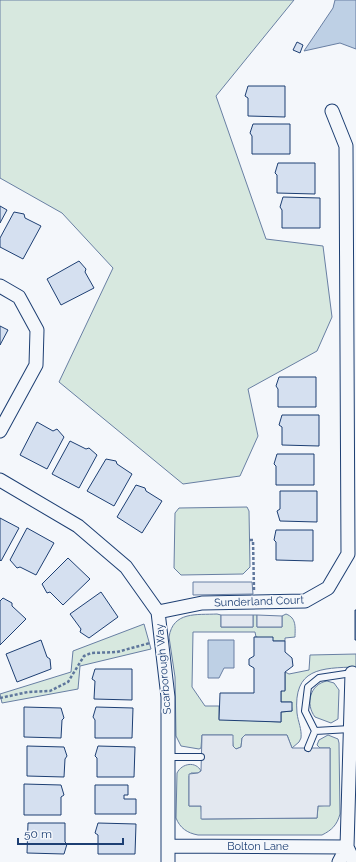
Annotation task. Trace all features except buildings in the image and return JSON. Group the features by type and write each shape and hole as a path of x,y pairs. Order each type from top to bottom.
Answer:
{"street":[{"name":"Sunderland Court","path":"158,612 202,603 305,601 328,588 348,554 346,146 332,112"},
{"path":"0,286 19,297 37,330 36,365 0,431"},
{"name":"Scarborough Way","path":"0,480 78,526 126,568 158,612 168,697 168,862"},
{"path":"352,673 347,847 354,862"},
{"name":"Bolton Lane","path":"168,846 347,847"},
{"path":"339,862 347,847"}],"lane":[{"path":"308,748 314,731 305,711 308,687 319,678 352,673"},
{"path":"314,731 350,729"},
{"path":"168,757 201,757"}],"path":[{"path":"250,540 253,540 255,602"},
{"path":"0,698 28,692 50,691 60,687 68,682 84,656 91,653 117,652 161,640"}],"shaded area":[{"path":"0,0 294,0 216,96 266,239 323,246 332,317 317,351 248,389 258,436 240,476 183,484 59,382 113,268 62,213 0,178"},
{"path":"247,507 249,511 250,567 243,574 181,575 174,568 175,513 179,508"},
{"path":"193,582 252,582 253,594 193,595"},
{"path":"286,614 292,618 295,624 295,637 285,638 285,641 273,641 256,637 255,632 193,632 192,687 205,706 219,706 219,719 281,722 281,712 292,711 291,702 281,702 281,691 285,690 285,672 289,674 309,670 310,655 356,654 356,667 321,670 305,679 300,687 297,698 297,713 301,738 292,748 287,735 245,735 242,738 241,747 236,749 233,746 232,735 202,735 201,748 181,746 176,736 175,677 169,637 171,629 175,623 187,616 221,615 221,627 253,627 253,615 257,615 257,627 282,627 282,616"},
{"path":"221,615 253,615 253,627 221,627"},
{"path":"257,615 282,616 282,627 257,627"},
{"path":"144,624 151,649 80,666 78,689 2,703 0,694 71,672 73,651"},
{"path":"327,681 334,683 339,690 338,719 331,723 315,717 310,706 313,690 321,683"},
{"path":"202,735 233,735 233,746 236,749 241,747 242,738 245,735 287,735 292,748 330,748 330,806 318,806 317,818 201,819 201,806 189,806 189,774 198,773 201,771"},
{"path":"328,735 338,739 339,743 340,814 336,824 326,833 322,835 198,835 184,830 178,822 176,818 177,773 182,767 189,764 196,766 201,771 198,773 191,773 189,776 189,806 201,806 202,819 317,818 318,806 330,805 330,748 320,748 317,745 319,740"}],"water":[{"path":"335,0 356,0 356,49 340,43 304,51 333,8"},
{"path":"208,640 234,640 234,668 224,668 219,678 208,678"}]}
